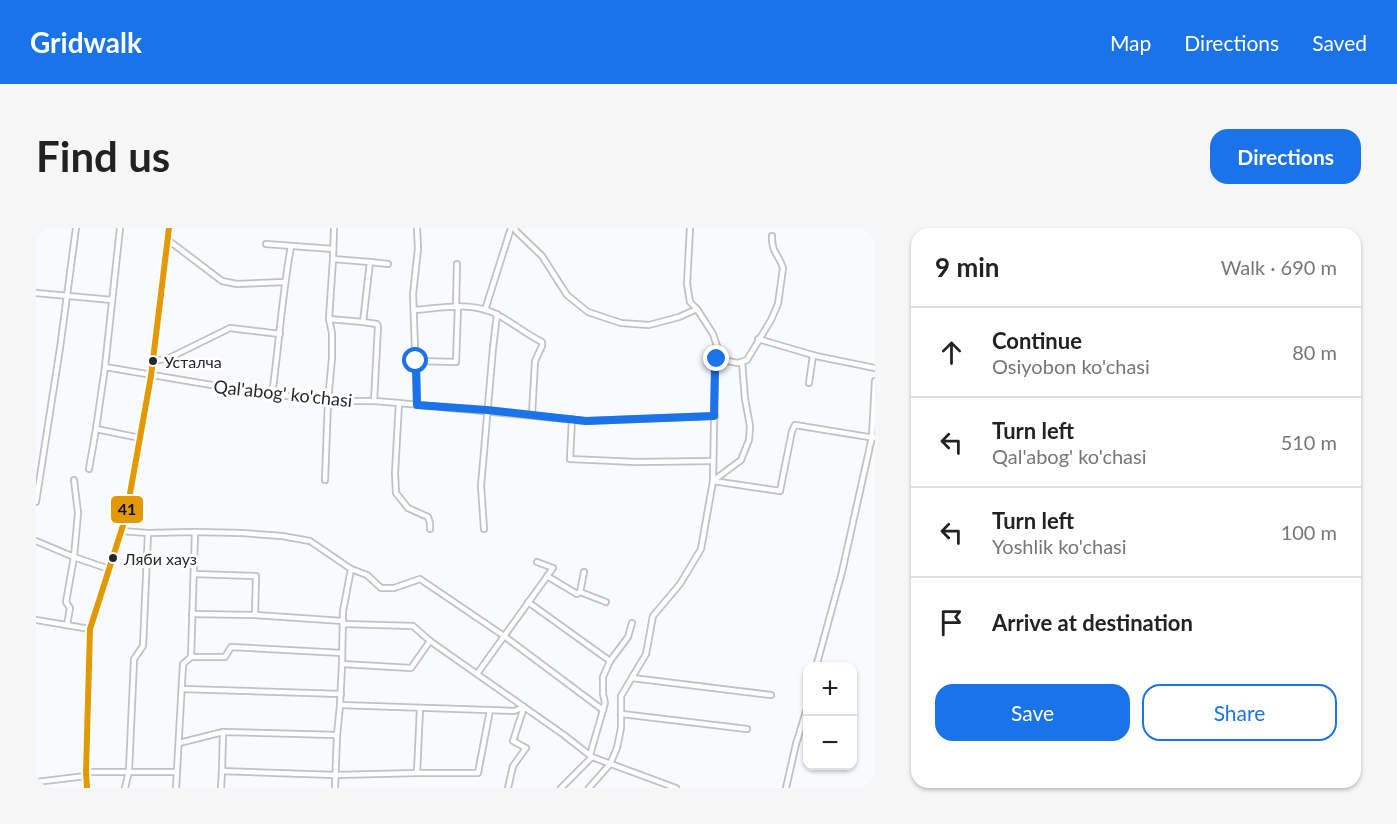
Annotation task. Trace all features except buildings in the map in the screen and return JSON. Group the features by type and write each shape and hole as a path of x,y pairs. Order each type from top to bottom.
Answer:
{"main road":[{"path":"87,788 90,629 126,516 151,376 170,228"}],"street":[{"path":"36,502 76,228"},
{"path":"89,469 105,367 120,228"},
{"path":"325,480 332,333 329,319 333,228"},
{"path":"417,228 418,249 413,294 417,405"},
{"path":"485,309 513,228 542,256 567,295 588,312 621,323 649,325 679,317 697,309"},
{"path":"589,788 610,764 617,748 621,728 621,696 646,654 653,616 680,584 701,549 712,481 715,368 718,349 712,334 697,309 690,302 687,284 690,228"},
{"path":"717,359 738,363 747,360 771,320 778,304 783,268 772,247 772,236"},
{"path":"168,240 222,281 237,284 285,282"},
{"path":"266,244 333,249"},
{"path":"272,395 291,246"},
{"path":"333,259 388,264"},
{"path":"363,322 370,262"},
{"path":"416,361 456,362 457,264"},
{"path":"36,293 112,300"},
{"path":"414,310 457,306 485,309 542,342 535,361 532,416"},
{"path":"484,529 481,486 497,314"},
{"path":"329,319 377,324 374,401"},
{"path":"153,361 169,358 230,328 280,334"},
{"path":"758,339 813,355 875,368"},
{"path":"810,383 813,355"},
{"path":"712,481 741,460 749,440 750,426 742,362"},
{"name":"Qal'abog' ko'chasi","path":"105,367 272,395 328,401 374,401 586,421 714,416"},
{"path":"817,662 842,572 874,437 875,381"},
{"path":"399,403 396,493 408,508 428,517 430,529"},
{"path":"572,419 570,459 636,462 713,461"},
{"path":"712,481 780,492 795,425 874,437"},
{"path":"96,429 140,438"},
{"path":"67,625 70,608 66,602 74,557 78,513 74,480"},
{"path":"121,531 282,536 310,541 351,569 367,575 381,588 394,588 420,579 504,636 603,710"},
{"path":"191,657 195,532"},
{"path":"125,788 129,771 134,659 143,646 148,533"},
{"path":"36,542 109,569"},
{"path":"477,674 553,568 537,562"},
{"path":"335,788 343,622 351,569"},
{"path":"580,592 584,572"},
{"path":"194,574 256,576 255,615"},
{"path":"547,576 577,594 580,592 606,602"},
{"path":"528,602 610,661"},
{"path":"192,614 255,615 413,626 430,641 591,756 675,788"},
{"path":"36,620 90,629"},
{"path":"561,788 591,756 605,703 603,677 610,661 628,637 632,623"},
{"path":"342,664 411,668 430,641"},
{"path":"176,788 183,664 191,657 225,657 231,647 342,652"},
{"path":"632,678 771,694"},
{"path":"182,689 341,694"},
{"path":"340,705 514,711 524,708"},
{"path":"417,773 420,708"},
{"path":"508,788 513,766 526,748 513,741 524,708"},
{"path":"222,771 335,775 478,773 490,710"},
{"path":"622,714 747,729"},
{"path":"786,788 804,716"},
{"path":"179,743 223,732 337,735"},
{"path":"221,788 223,732"},
{"path":"36,782 86,774 129,771 177,772"}],"transit line":[{"name":"41","path":"87,788 90,629 126,516 151,376 169,228"}],"place":[{"name":"Усталча","path":"153,361"},
{"name":"Ляби хауз","path":"113,558"}],"route":[{"path":"416,361 417,405 586,421 714,416 717,359"}]}
